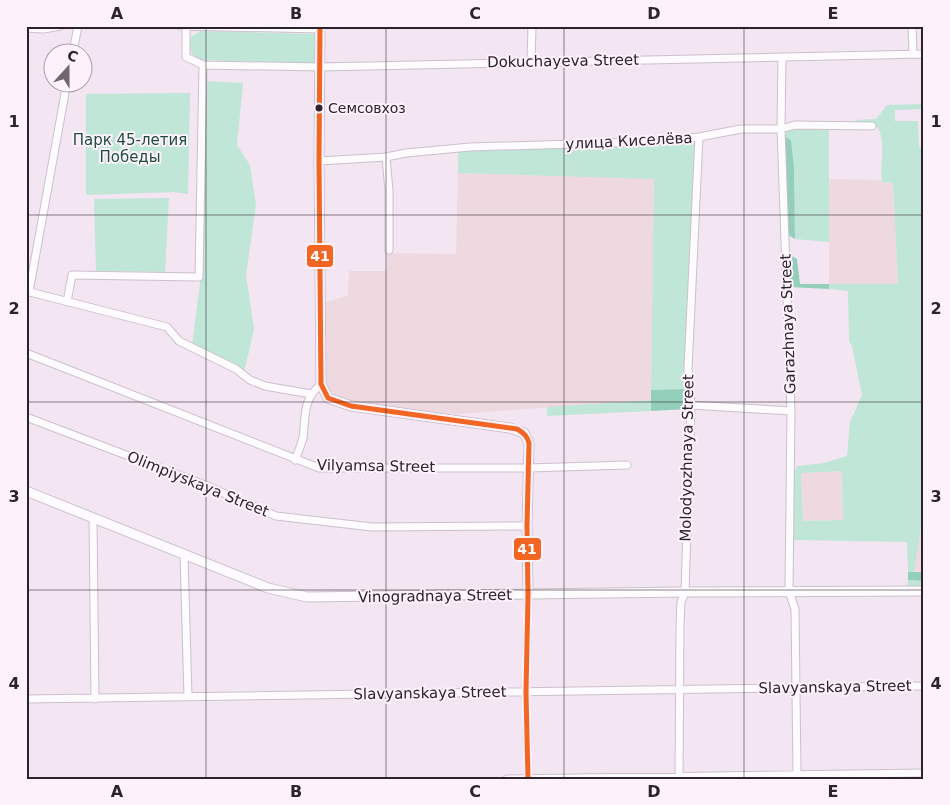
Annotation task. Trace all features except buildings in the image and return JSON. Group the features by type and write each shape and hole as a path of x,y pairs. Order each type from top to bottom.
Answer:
{"street":[{"path":"26,28 60,26"},
{"path":"75,42 78,26"},
{"path":"180,26 320,27 321,384 328,398 351,406 517,429 524,433 529,443 526,526 528,779"},
{"path":"68,302 72,275 199,277 203,65 186,57 186,26"},
{"path":"532,26 532,61"},
{"path":"912,26 912,54"},
{"name":"Dokuchayeva Street","path":"203,65 320,67 924,54"},
{"name":"Garazhnaya Street","path":"782,57 781,129 791,412 789,591 795,609 797,774"},
{"path":"65,92 28,291 167,327 179,341 236,369 250,380 265,386 311,394"},
{"name":"улица Киселёва","path":"319,161 386,157 406,153 470,147 640,142 699,137 741,129 781,129 795,125 872,126"},
{"name":"Molodyozhnaya Street","path":"679,778 680,625 681,602 685,592 691,405 688,369 699,137"},
{"path":"386,157 389,191 388,250"},
{"name":"Vilyamsa Street","path":"26,354 319,468 528,468 627,465"},
{"path":"296,460 302,440 304,415 311,394 321,384"},
{"path":"691,405 791,412"},
{"name":"Olimpiyskaya Street","path":"26,417 205,485 276,516 372,527 526,526"},
{"name":"Vinogradnaya Street","path":"26,491 268,588 307,597 924,591"},
{"path":"93,519 95,699"},
{"path":"184,555 188,697"},
{"name":"Slavyanskaya Street","path":"26,699 924,686"},
{"path":"507,779 679,778 797,774 924,774"}],"shaded area":[{"path":"458,173 654,178 651,400 457,414 422,412 351,402 338,397 330,391 325,381 322,304 348,295 349,271 387,271 387,253 456,254"},
{"path":"829,179 881,180 882,182 893,183 898,284 829,284"},
{"path":"842,471 843,520 803,521 801,473"},
{"path":"924,508 924,572 914,571"}],"green space":[{"path":"201,31 315,34 316,64 201,60 192,54 189,43 192,36"},
{"path":"205,81 243,83 237,145 250,165 256,205 246,275 254,329 244,373 192,346 201,276"},
{"name":"Парк 45-летия Победы","path":"190,93 188,194 174,192 86,195 86,94"},
{"path":"924,104 924,109 895,110 895,121 918,121 919,147 924,147 924,508 914,572 908,572 907,542 794,540 794,474 797,466 824,463 847,456 850,422 862,395 852,346 849,341 848,291 829,289 829,284 898,284 893,183 882,182 881,137 875,124 856,124 856,120 876,119 887,105","holes":["842,471 843,520 803,521 801,473"]},
{"path":"796,128 829,130 829,242 795,239 794,168 785,137 787,131"},
{"path":"785,137 791,140 794,168 795,239 788,235"},
{"path":"692,141 696,147 685,389 651,390 654,179 458,173 458,151"},
{"path":"169,198 165,272 96,271 94,199"},
{"path":"792,256 797,259 800,284 829,284 829,289 789,287 788,267"},
{"path":"685,389 689,409 651,411 651,390"},
{"path":"651,400 651,411 547,416 547,407"},
{"path":"908,572 924,572 924,581 908,580"},
{"path":"908,580 924,581 924,587 907,587"}],"transit line":[{"name":"41","path":"320,26 321,384 328,398 351,406 517,429 527,438 529,443 526,692 528,779"}],"place":[{"name":"Семсовхоз","path":"319,108"}]}
